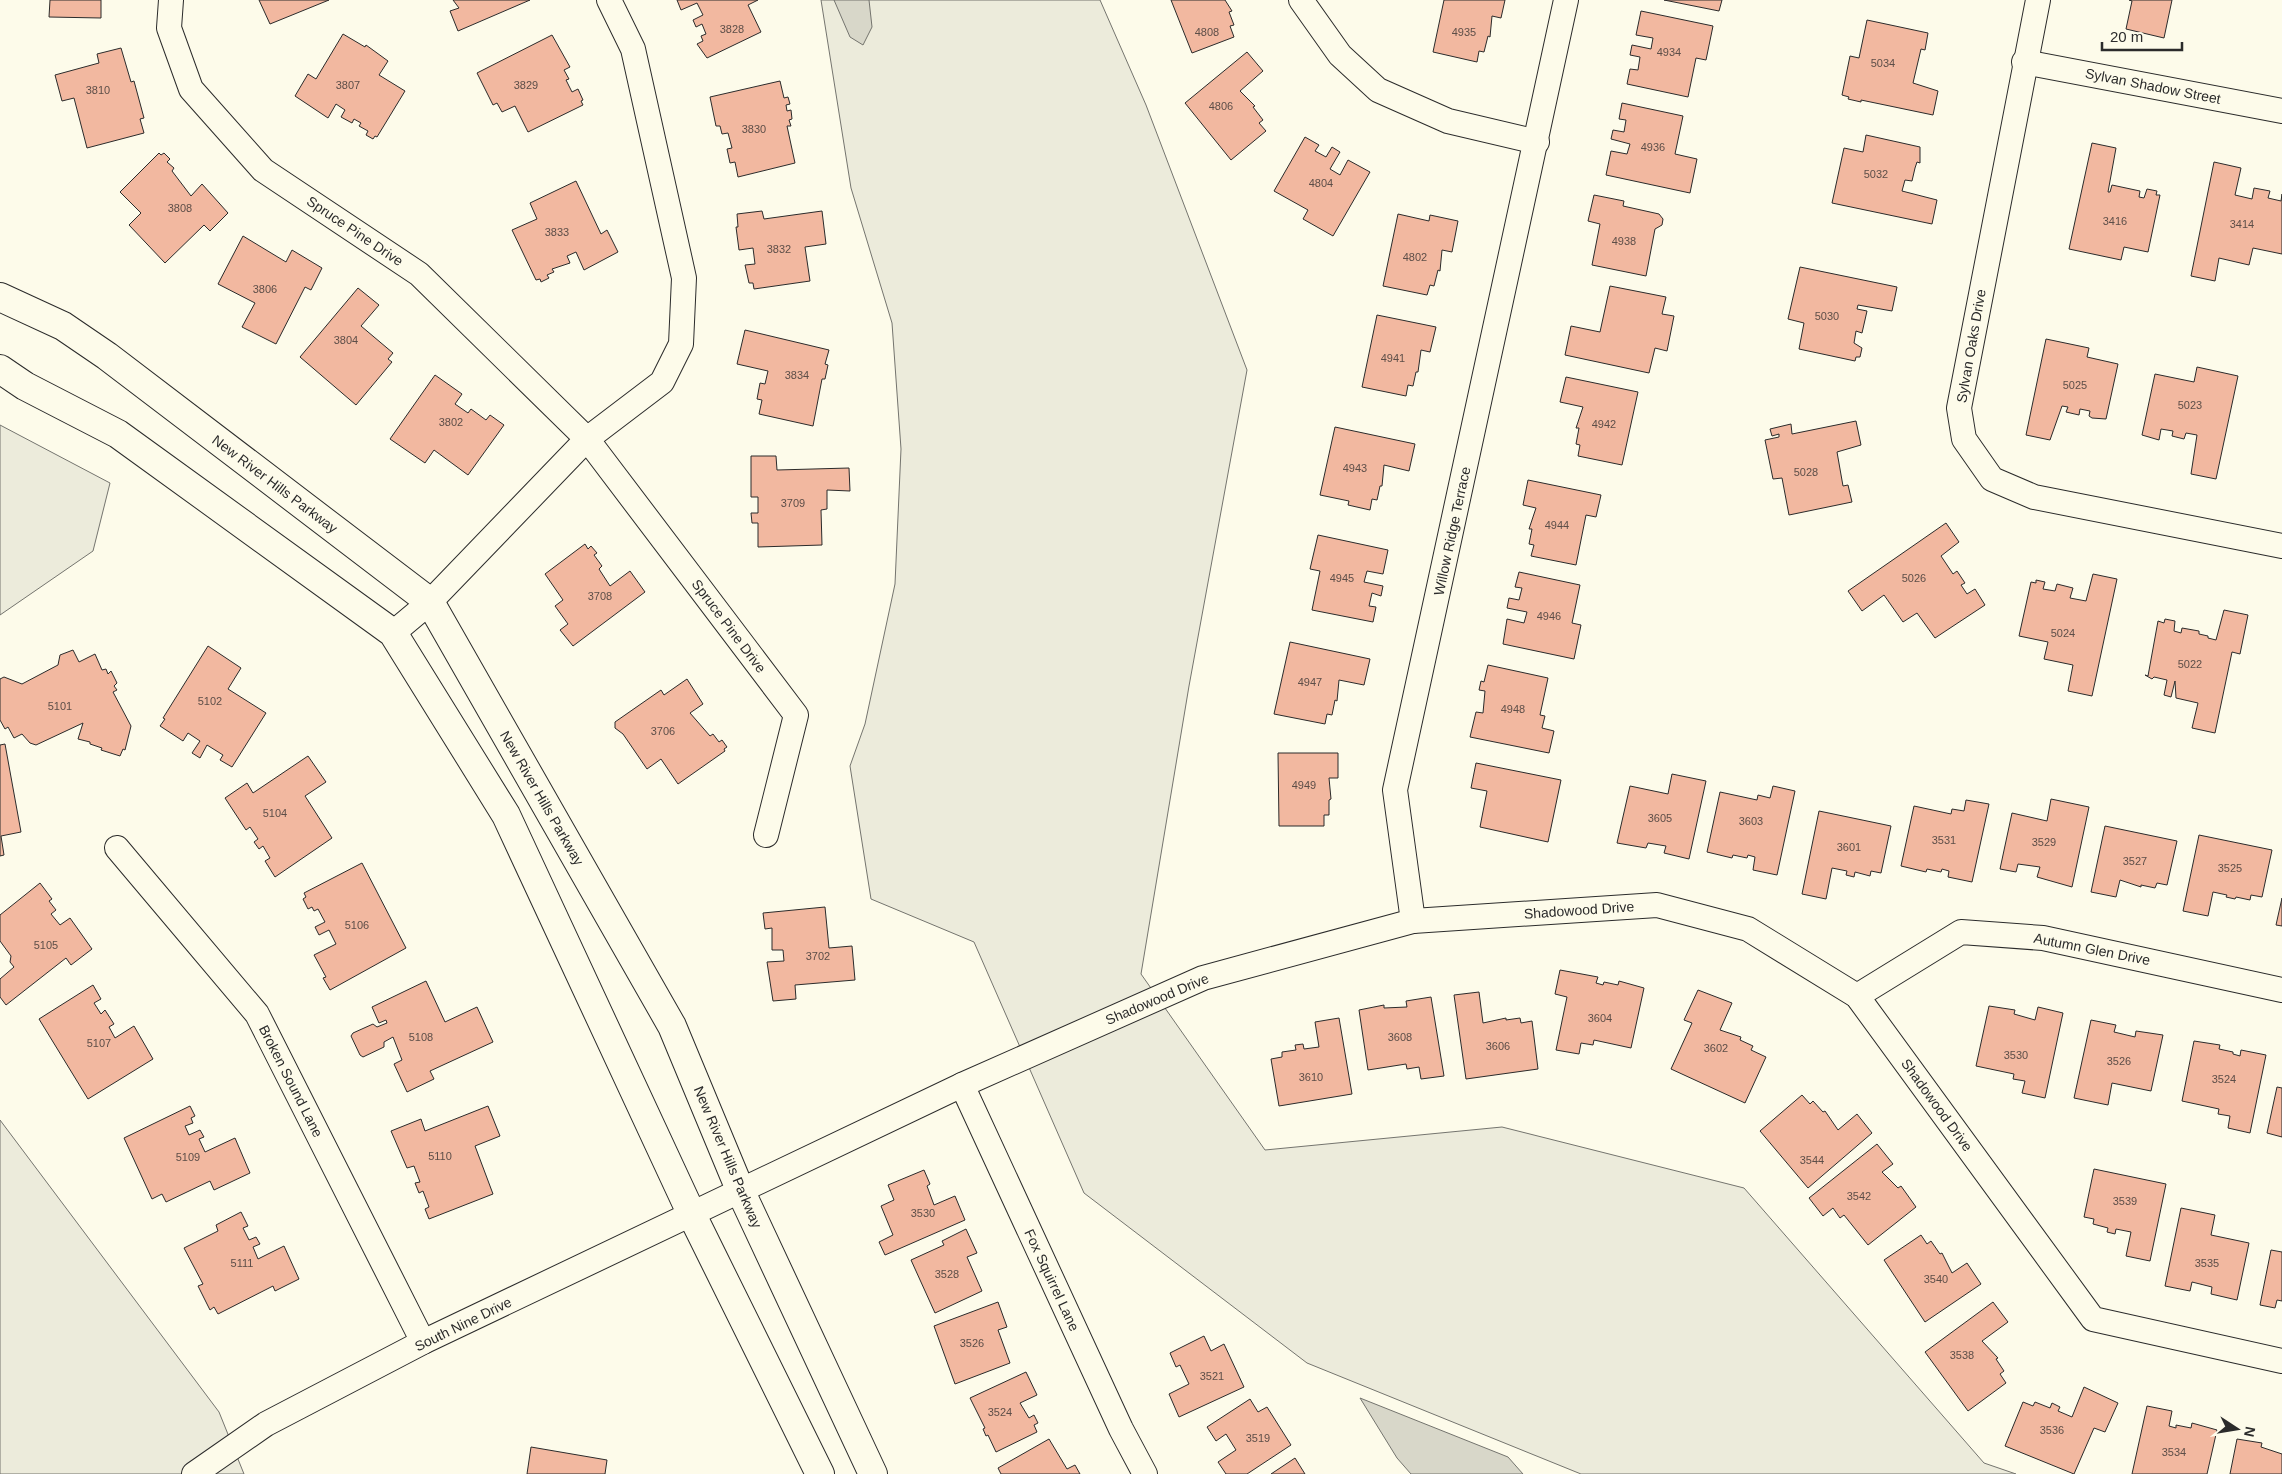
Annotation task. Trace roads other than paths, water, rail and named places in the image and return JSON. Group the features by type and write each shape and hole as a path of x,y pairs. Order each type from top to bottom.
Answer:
{"street":[{"name":"Spruce Pine Drive","path":"171,0 169,28 192,89 264,170 419,274 587,439 796,715 766,835"},
{"path":"394,634 430,602 587,439 662,382 681,344 684,278 632,50 609,0"},
{"path":"1301,0 1340,55 1378,90 1448,122 1537,142"},
{"name":"Willow Ridge Terrace","path":"1412,921 1395,790 1537,142 1566,0"},
{"name":"Sylvan Oaks Drive","path":"2038,0 2024,62 1959,408 1964,439 1992,478 2034,497 2282,546"},
{"name":"Sylvan Shadow Street","path":"2024,62 2282,111"},
{"name":"New River Hills Parkway","path":"0,297 63,326 107,356 430,602 672,1026 741,1192 873,1474"},
{"path":"0,369 25,386 118,434 394,634 506,815 692,1215 820,1474"},
{"name":"Broken Sound Lane","path":"117,848 257,1014 423,1342"},
{"name":"Shadowood Drive","path":"741,1192 962,1085 1203,978 1412,921 1657,904 1748,929 1857,996 2094,1319 2282,1361"},
{"name":"Autumn Glen Drive","path":"1857,996 1961,932 2043,938 2282,990"},
{"name":"Fox Squirrel Lane","path":"962,1085 1121,1429 1145,1474"},
{"name":"South Nine Drive","path":"194,1474 266,1424 423,1342 741,1192"}]}
